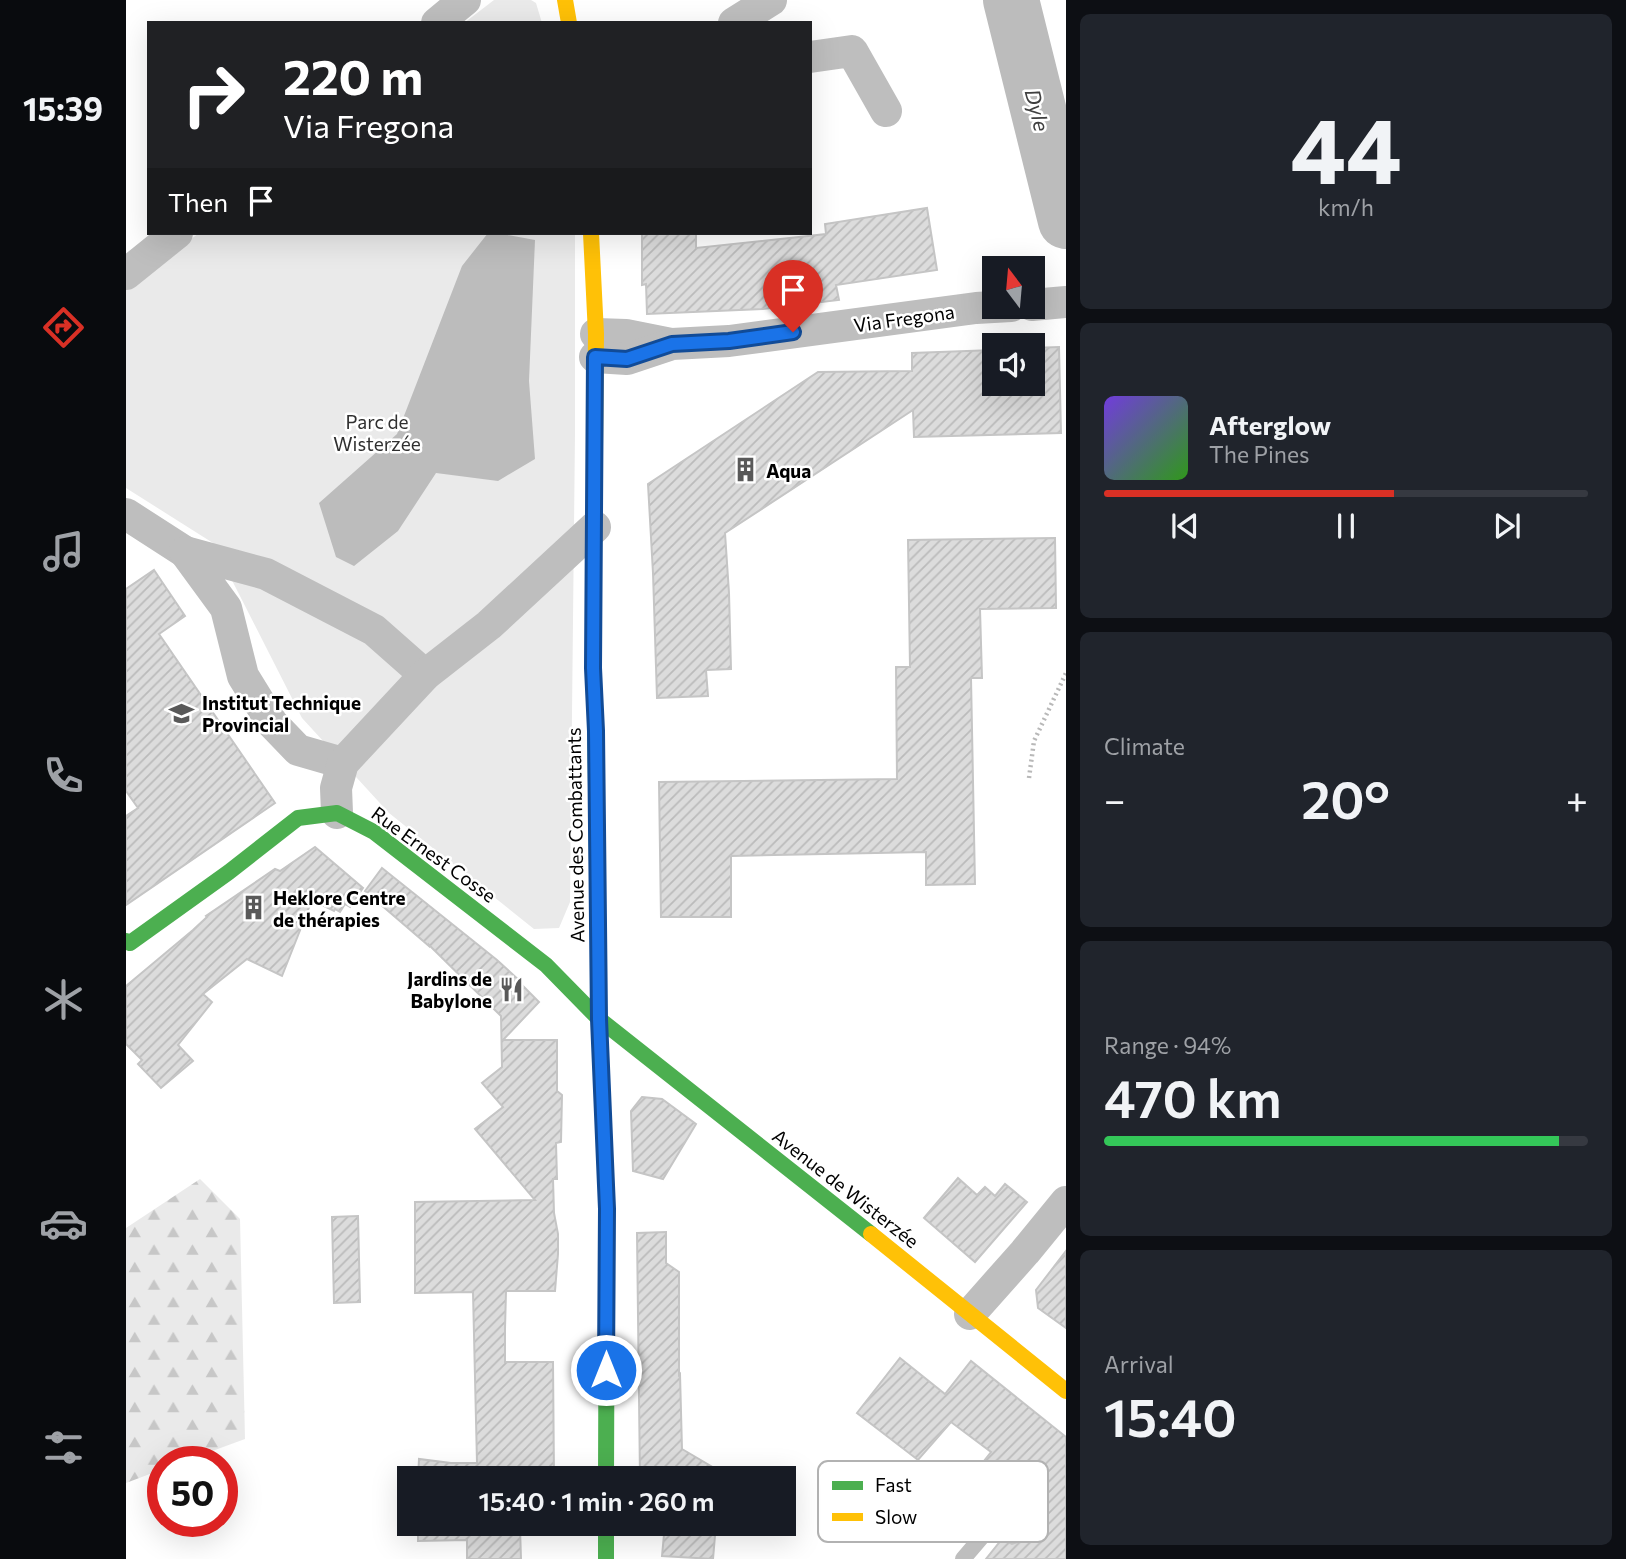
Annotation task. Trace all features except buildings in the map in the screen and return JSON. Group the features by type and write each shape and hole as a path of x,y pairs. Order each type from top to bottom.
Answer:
{"main road":[{"path":"565,0 569,21"},
{"name":"Avenue des Combattants","path":"592,235 595,346 593,668 599,1019 607,1209 606,1466"},
{"path":"127,944 229,872 298,818 337,813"},
{"name":"Rue Ernest Cosse","path":"337,813 374,832 546,965 599,1019"},
{"name":"Avenue de Wisterzée","path":"599,1019 1066,1391"},
{"path":"606,1536 606,1559"}],"street":[{"path":"440,21 466,0"},
{"path":"737,21 771,0"},
{"path":"812,57 852,51 886,111"},
{"path":"126,274 175,235"},
{"name":"Via Fregona","path":"1045,304 1066,302"},
{"name":"Via Fregona","path":"595,346 626,335 672,344 729,341 982,308"},
{"path":"126,514 185,552 265,574 374,630 425,675"},
{"path":"337,813 336,788 343,763 425,675 489,625 594,527"},
{"path":"185,552 226,608 243,676 272,723 298,750 343,763"},
{"path":"970,1314 1066,1202"},
{"path":"995,1333 1025,1252"}],"lane":[{"path":"963,1559 978,1542"}],"path":[{"path":"1030,778 1034,741 1066,673"}],"green space":[{"path":"494,0 531,0 536,3 541,21 467,21"},
{"name":"Parc de Wisterzée","path":"196,235 575,235 570,902 559,928 534,929 389,813 302,718 213,543 126,488 126,290"},
{"path":"200,1179 240,1219 245,1439 226,1446 147,1446 147,1475 126,1483 126,1228"}],"shaded area":[{"path":"486,235 508,235 535,240 529,381 535,459 498,481 436,473 398,531 354,566 336,557 319,503 397,434 462,266"}],"waterway":[{"name":"Dyle","path":"1011,0 1066,221"}],"traffic: fast":[{"path":"595,707 599,1019 607,1209 606,1466"},
{"path":"126,941 130,943 229,872 298,818 337,813 374,832 546,965 599,1019 871,1234"},
{"path":"606,1536 606,1559"}],"traffic: slow":[{"path":"565,0 569,21"},
{"path":"591,235 596,334 593,668 595,707"},
{"path":"871,1234 1066,1391"}],"place":[{"name":"Aqua","path":"746,470"},
{"name":"Institut Technique Provincial","path":"182,713"},
{"name":"Heklore Centre de thérapies","path":"253,908"},
{"name":"Jardins de Babylone","path":"512,989"}],"route":[{"path":"606,1370 607,1209 599,1019 593,668 595,357 627,359 672,344 729,341 793,332"}]}
